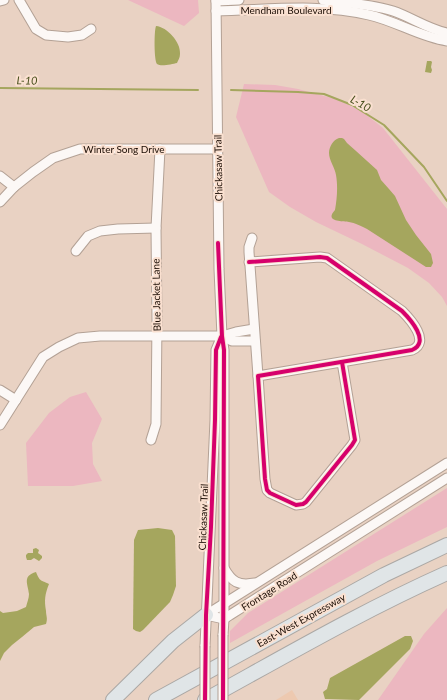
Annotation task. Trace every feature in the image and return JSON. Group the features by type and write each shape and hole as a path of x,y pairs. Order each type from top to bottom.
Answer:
{"highway":[{"name":"East-West Expressway","path":"156,700 384,575 447,545"},
{"path":"205,700 416,586 447,573"},
{"path":"113,700 173,641 206,615"}],"street":[{"path":"0,1 4,0"},
{"path":"19,0 36,29 46,35 82,35 91,29"},
{"name":"Mendham Boulevard","path":"216,0 239,0"},
{"name":"Chickasaw Trail","path":"216,0 218,256 224,350 223,700"},
{"name":"Mendham Boulevard","path":"323,0 383,8 447,33"},
{"name":"Mendham Boulevard","path":"216,11 295,8 349,11 383,18 433,38 447,41"},
{"name":"Winter Song Drive","path":"0,202 14,187 53,158 80,149 217,149"},
{"name":"Blue Jacket Lane","path":"152,440 156,424 156,228 160,149"},
{"path":"0,176 14,187"},
{"path":"76,251 88,236 100,231 156,228"},
{"path":"252,238 249,247 249,262 265,479 267,490 274,496 296,505 306,502 355,440 342,362"},
{"path":"249,262 320,257 327,258 402,311 419,335 420,341 419,344 412,350 258,376"},
{"path":"0,425 43,357 78,338 100,336 222,336 254,329"},
{"path":"222,336 232,341 255,341"},
{"name":"Chickasaw Trail","path":"205,700 206,615 214,435 216,350 222,336"},
{"path":"0,390 16,400"},
{"name":"Frontage Road","path":"206,615 447,462"},
{"name":"Frontage Road","path":"224,619 447,478"},
{"path":"224,568 234,581 246,585 256,582"},
{"path":"206,615 224,619"}],"shaded area":[{"path":"128,0 198,0 199,13 184,26"},
{"path":"156,26 165,29 176,40 180,49 177,63 164,65 157,64 155,57"},
{"path":"427,61 432,62 431,73 425,72"},
{"path":"244,84 275,85 298,89 332,98 364,113 383,128 447,209 447,306 442,297 429,283 408,268 316,222 290,207 269,192 236,117"},
{"path":"339,138 344,139 377,170 381,180 395,196 406,220 431,254 433,263 431,267 426,267 365,228 354,223 333,219 332,214 335,210 337,184 329,153 332,144"},
{"path":"86,392 102,419 92,443 93,464 102,481 73,486 28,486 26,443 49,413 70,397"},
{"path":"447,488 447,527 377,561 230,643 230,631 248,613"},
{"path":"158,528 172,530 175,536 176,586 170,602 140,632 133,629 134,540 138,530"},
{"path":"36,548 39,550 38,553 42,556 42,558 39,561 34,558 27,560 26,555 28,553 33,553 33,549"},
{"path":"36,572 42,581 49,584 45,597 46,624 34,627 4,653 0,661 0,611 3,613 17,611 26,607 29,594 27,578"},
{"path":"447,608 447,700 378,700 424,634"},
{"path":"405,636 411,636 413,641 410,649 359,700 325,699 323,692 327,689 330,678"},
{"path":"292,690 298,700 276,700"}],"waterway":[{"name":"L-10","path":"0,88 198,90"},
{"name":"L-10","path":"231,90 324,94 352,105 384,125 424,167 447,201"}],"cycle path":[{"path":"218,243 222,336 224,350 223,700"},
{"path":"249,262 320,257 327,258 402,311 410,319 419,336 420,342 412,350 258,376 267,490 270,493 296,505 306,502 355,440 342,362"},
{"path":"205,700 206,615 211,527 216,350 221,337"}]}
